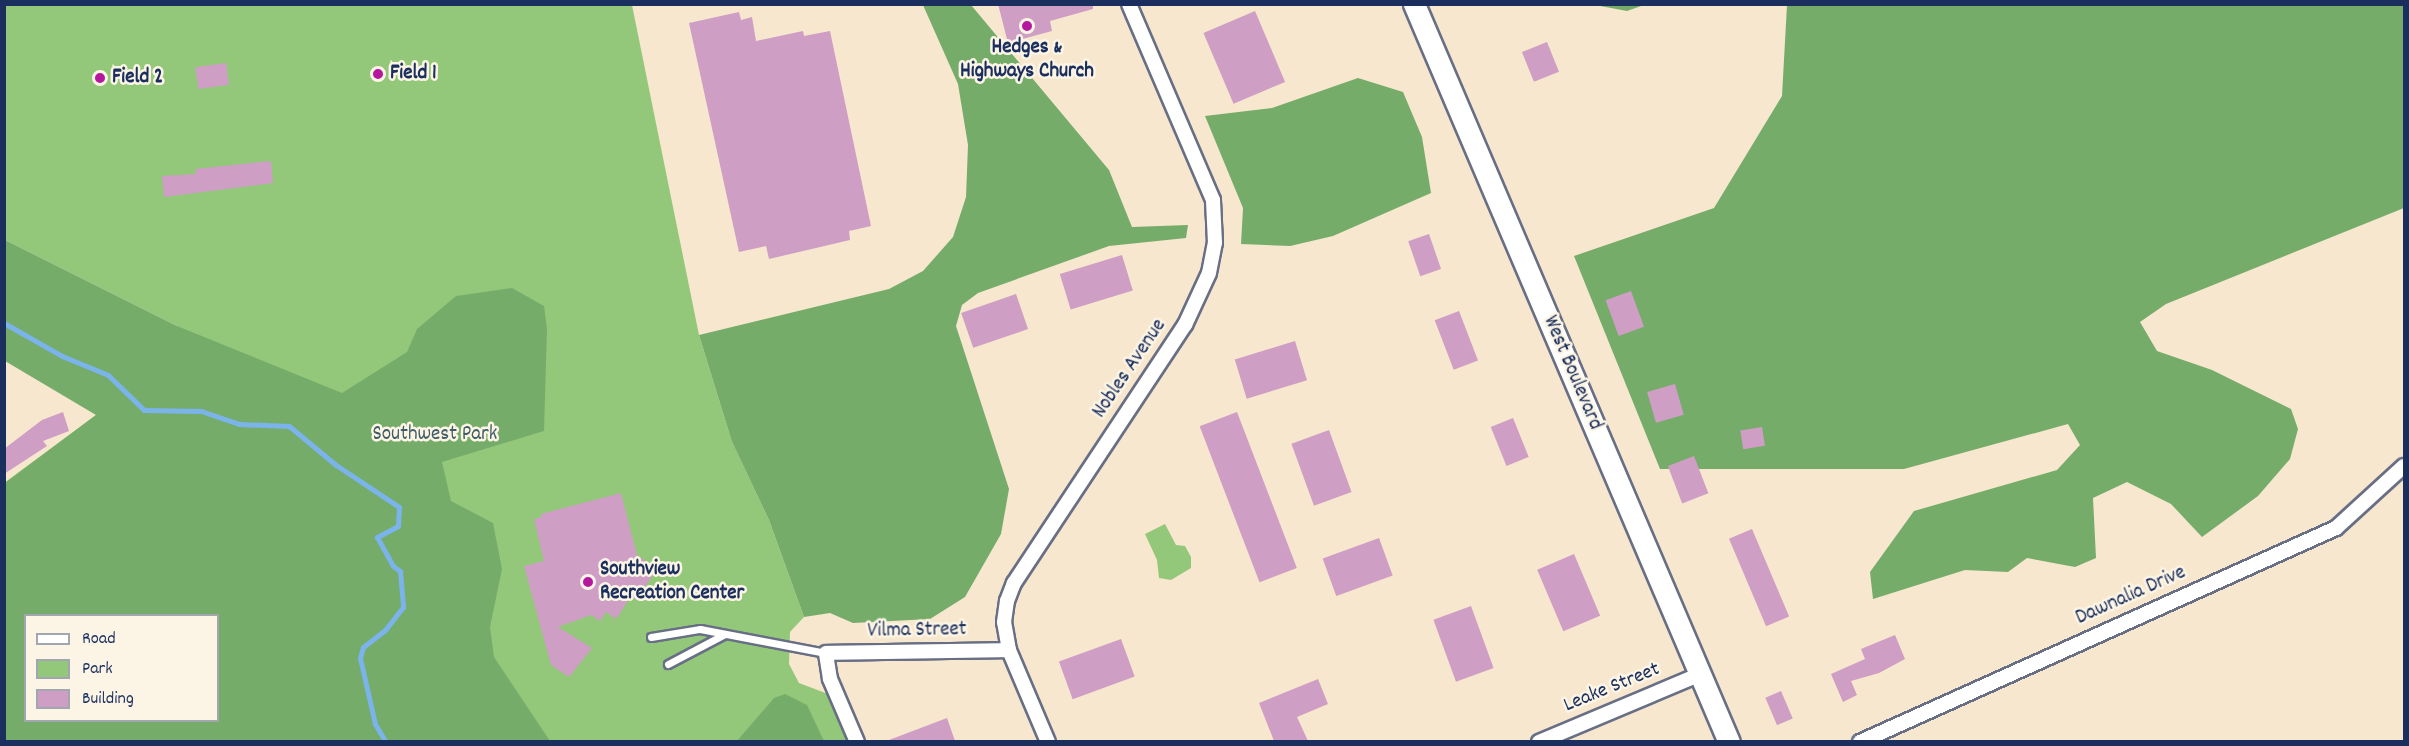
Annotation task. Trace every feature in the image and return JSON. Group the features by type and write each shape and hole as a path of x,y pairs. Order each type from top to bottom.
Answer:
{"main road":[{"name":"West Boulevard","path":"1414,4 1729,741"}],"street":[{"name":"Nobles Avenue","path":"1048,741 1009,650 1004,622 1014,583 1185,325 1209,273 1215,243 1213,200 1129,4"},
{"name":"Dawnalia Drive","path":"1860,741 2336,528 2404,466"},
{"name":"Vilma Street","path":"826,653 1009,650"},
{"path":"826,653 830,679 857,741"},
{"name":"Leake Street","path":"1539,741 1701,674"}],"lane":[{"path":"651,637 700,629 826,653"},
{"path":"668,664 725,634"}],"green space":[{"path":"1643,4 1644,5 1627,11 1595,5"},
{"name":"Southwest Park","path":"5,5 632,5 699,335 732,442 769,520 804,617 790,632 789,664 799,683 828,694 847,741 5,741 4,483 96,415 177,326 5,240"},
{"path":"923,5 971,5 1109,170 1132,227 1188,225 1186,238 1109,246 978,293 962,305 956,326 1009,489 1001,534 965,597 930,619 853,623 830,613 804,617 769,520 732,442 699,335 889,289 923,271 953,237 966,197 968,145 958,84"},
{"path":"1787,5 2404,5 2404,208 2166,304 2140,322 2157,351 2212,370 2291,409 2298,429 2290,459 2258,496 2202,537 2171,504 2127,482 2093,498 2096,558 2075,567 2027,558 2008,572 1965,570 1873,599 1870,572 1914,511 2057,470 2080,445 2068,424 1904,469 1660,469 1574,256 1714,208 1782,96"},
{"path":"1358,78 1403,92 1422,137 1431,193 1333,236 1290,246 1241,244 1243,208 1205,116 1272,108"},
{"path":"5,240 177,326 342,393 407,352 417,329 456,296 512,288 544,306 547,329 544,431 442,462 451,501 493,523 502,569 490,627 494,657 550,741 5,741 5,483 96,415 5,361"},
{"path":"1165,524 1176,545 1185,546 1191,557 1191,568 1171,580 1159,578 1157,560 1145,534"},
{"path":"785,694 807,705 824,741 737,741 774,698"}],"building":[{"name":"Hedges & Highways Church","path":"998,4 1093,4 1093,9 1050,21 1052,31 1008,43"},
{"path":"1255,11 1285,82 1234,104 1203,33"},
{"path":"739,12 741,20 752,17 756,41 803,31 804,36 830,31 871,226 849,231 850,240 769,259 766,246 739,252 689,23"},
{"path":"1547,42 1559,72 1534,82 1522,52"},
{"path":"226,63 229,85 198,89 195,67"},
{"path":"271,161 273,183 164,197 162,176 196,174 195,169"},
{"path":"1429,234 1441,269 1420,276 1408,241"},
{"path":"1122,255 1133,290 1071,309 1060,274"},
{"path":"1631,291 1644,327 1619,336 1606,300"},
{"path":"1016,294 1028,329 973,348 961,313"},
{"path":"1459,311 1478,360 1454,370 1435,320"},
{"path":"1295,341 1307,380 1247,399 1235,359"},
{"path":"1675,384 1684,415 1656,423 1647,392"},
{"path":"63,412 69,431 43,441 47,446 4,474 4,449 42,420"},
{"path":"1237,412 1297,568 1260,582 1200,426"},
{"path":"1513,418 1529,457 1506,466 1491,427"},
{"path":"1762,427 1765,446 1743,449 1740,430"},
{"path":"1329,430 1352,492 1314,506 1291,444"},
{"path":"1694,456 1708,493 1682,503 1668,466"},
{"name":"Southview Recreation Center","path":"621,493 637,555 657,569 636,600 631,596 616,619 606,612 600,621 591,615 558,627 592,648 569,677 551,665 524,566 544,561 534,519 542,517 541,514"},
{"path":"1752,529 1789,616 1766,626 1729,539"},
{"path":"1379,538 1393,576 1336,596 1323,559"},
{"path":"1574,554 1600,616 1563,631 1537,570"},
{"path":"1471,606 1494,668 1456,682 1433,620"},
{"path":"1895,635 1905,659 1879,673 1851,681 1857,695 1843,702 1831,674 1865,659 1861,649"},
{"path":"1121,639 1135,677 1073,699 1059,662"},
{"path":"1318,679 1328,704 1297,717 1308,741 1274,741 1259,703"},
{"path":"1781,691 1793,719 1777,725 1765,698"},
{"path":"947,718 955,741 889,741 889,740"}],"waterway":[{"path":"4,323 62,356 108,375 144,410 201,411 239,424 289,426 336,465 399,507 398,526 377,537 393,566 400,571 403,607 385,630 363,647 360,658 375,724 386,742"}],"place":[{"name":"Hedges & Highways Church","path":"1027,26"},
{"name":"Field 1","path":"378,74"},
{"name":"Field 2","path":"100,78"},
{"name":"Southview Recreation Center","path":"588,582"}]}
